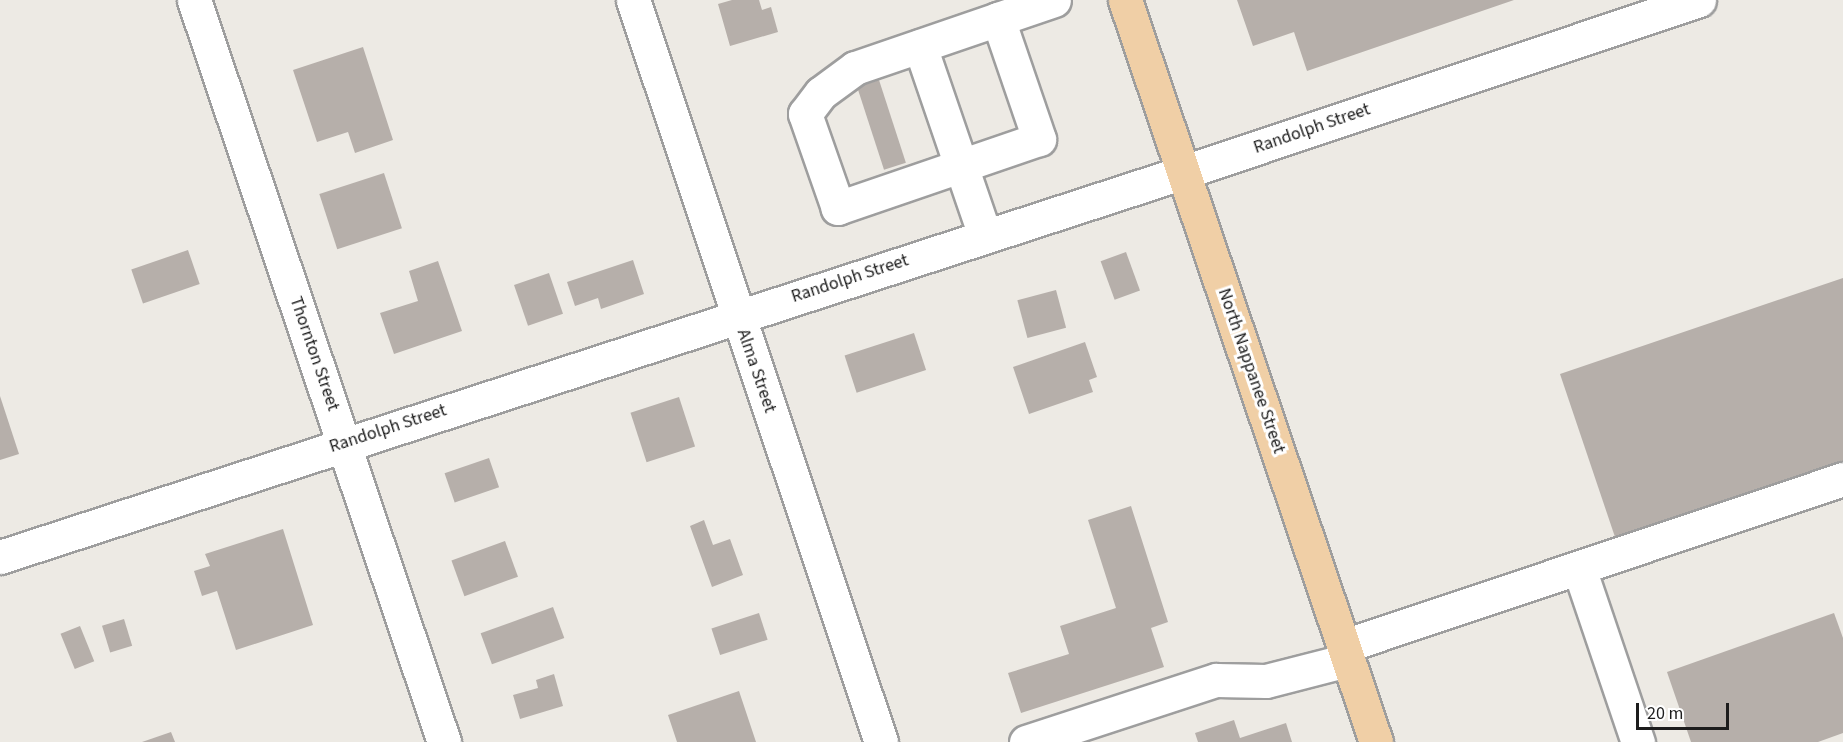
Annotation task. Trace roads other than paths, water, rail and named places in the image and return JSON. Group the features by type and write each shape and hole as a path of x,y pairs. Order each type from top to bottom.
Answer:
{"main road":[{"name":"North Nappanee Street","path":"1125,0 1376,742"}],"street":[{"name":"Thornton Street","path":"194,0 444,742"},
{"name":"Alma Street","path":"633,0 880,742"},
{"path":"998,19 1039,139 838,208 805,114 820,93 855,68 920,46 998,19 1054,0"},
{"name":"Randolph Street","path":"0,557 737,315 1184,172 1699,0"},
{"path":"920,46 985,236"},
{"path":"1026,742 1216,680 1266,681 1578,568 1843,479"},
{"path":"1578,568 1638,742"}]}
